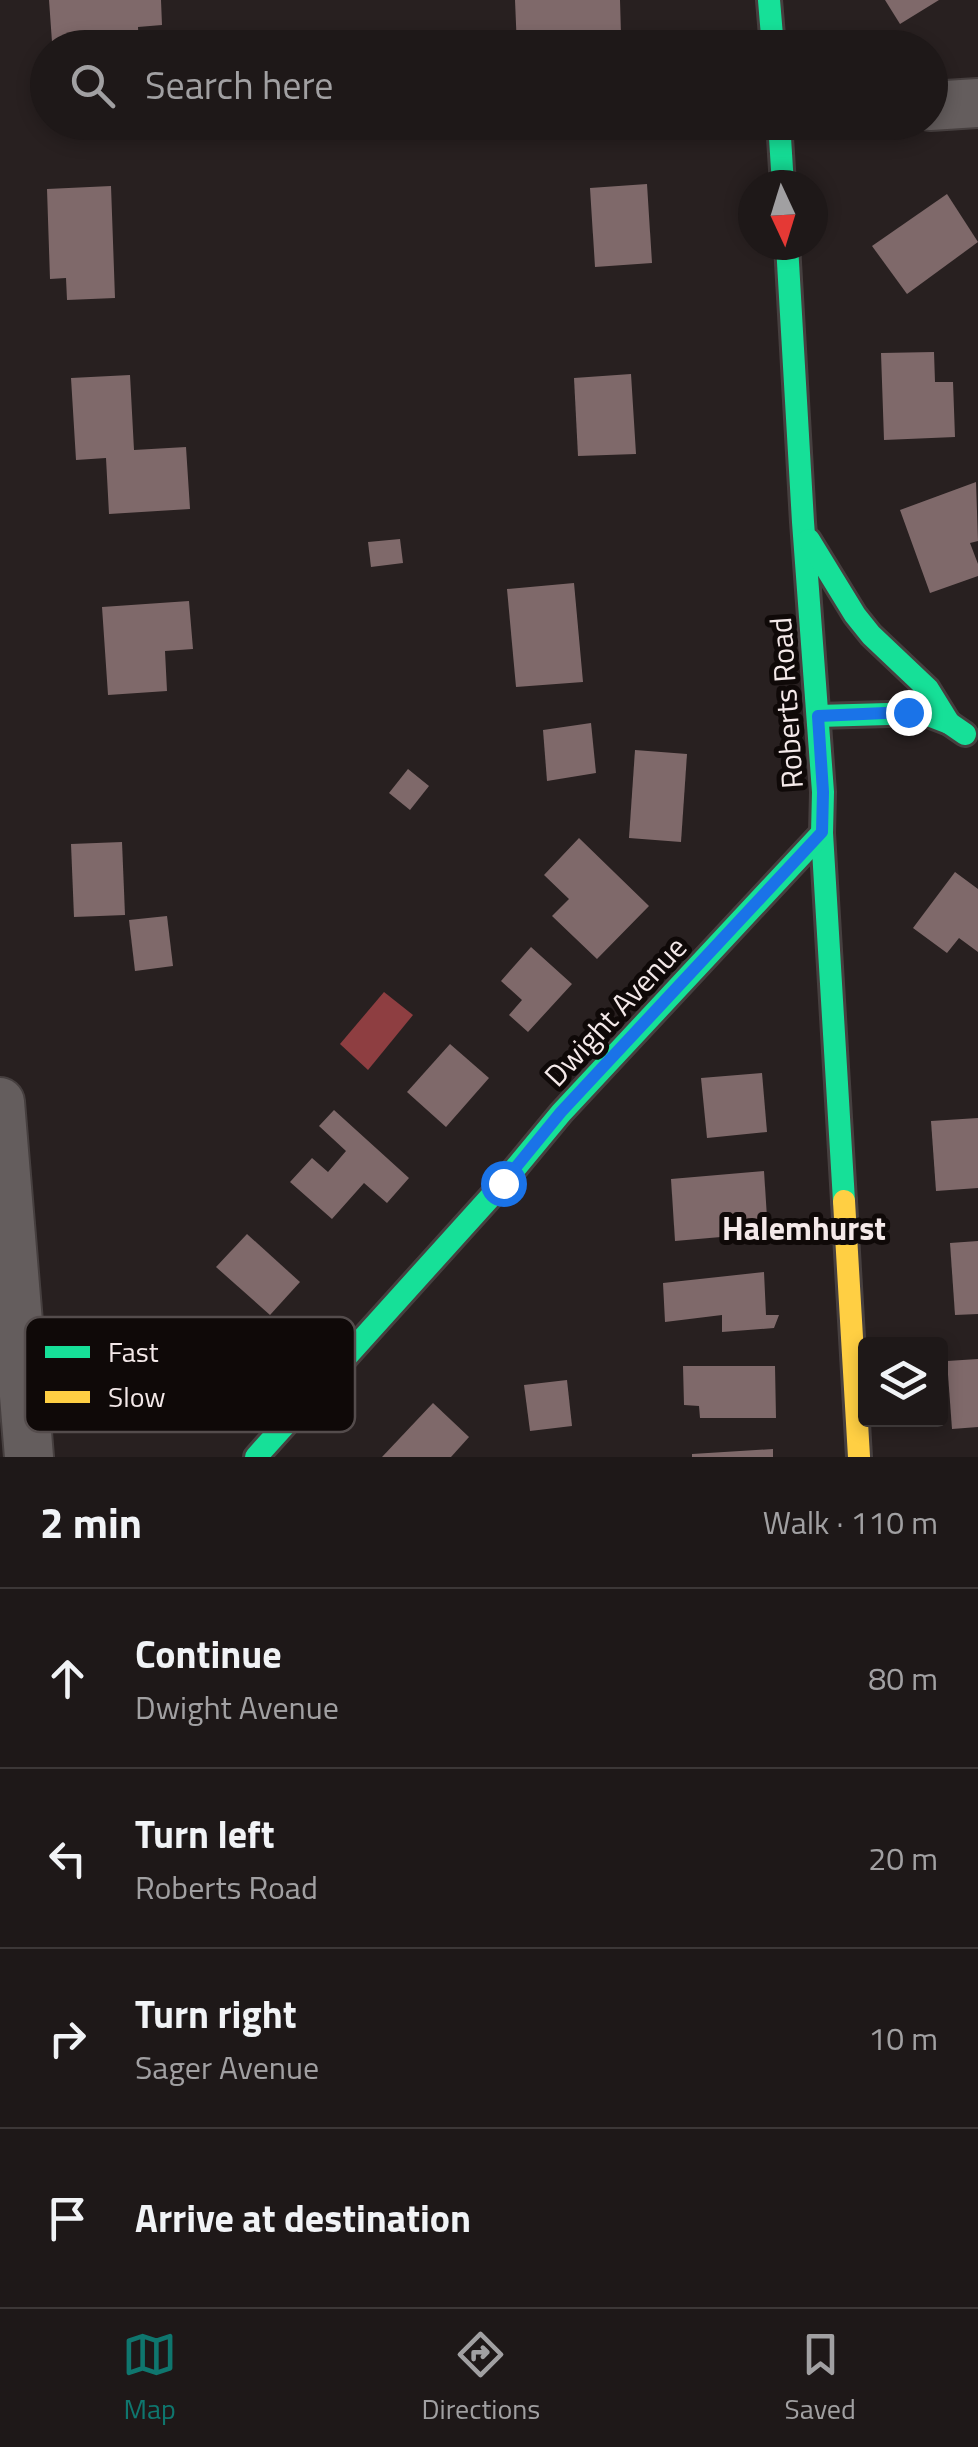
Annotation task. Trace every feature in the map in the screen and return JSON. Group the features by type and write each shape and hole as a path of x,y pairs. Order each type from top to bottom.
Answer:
{"main road":[{"path":"769,0 772,30"},
{"path":"781,140 782,170"},
{"name":"Roberts Road","path":"787,260 823,792 822,832 858,1457"},
{"path":"804,532 855,615 928,689 949,723"},
{"path":"818,716 923,712 949,723 978,744"},
{"name":"Dwight Avenue","path":"355,1347 503,1183 561,1112 822,832"},
{"name":"Dwight Avenue","path":"256,1457 279,1432"}],"street":[{"path":"948,105 978,103"},
{"path":"0,1102 25,1408"},
{"path":"27,1432 29,1457"}],"shaded area":[{"path":"384,992 413,1015 368,1070 340,1044"}],"building":[{"path":"49,0 161,0 162,25 138,30 51,30"},
{"path":"515,0 620,0 621,30 516,30"},
{"path":"885,0 939,0 900,24"},
{"path":"647,184 652,263 595,267 590,188"},
{"path":"111,186 115,298 67,300 66,278 50,279 47,189"},
{"path":"947,194 978,242 907,294 872,246"},
{"path":"934,352 935,382 953,382 955,437 884,440 881,353"},
{"path":"631,374 636,454 578,456 574,378"},
{"path":"130,375 134,450 186,447 190,509 109,514 106,458 76,460 71,378"},
{"path":"976,482 978,541 970,543 978,576 930,593 900,510"},
{"path":"400,539 403,563 371,567 368,542"},
{"path":"574,583 583,682 516,687 507,589"},
{"path":"189,601 193,649 165,651 167,691 108,695 102,607"},
{"path":"591,723 596,773 547,781 543,730"},
{"path":"635,750 687,754 681,842 629,838"},
{"path":"408,769 429,786 410,810 389,793"},
{"path":"579,838 649,906 597,959 552,916 569,899 544,875"},
{"path":"122,842 125,915 74,917 71,844"},
{"path":"955,872 978,889 978,952 959,938 947,953 913,928"},
{"path":"167,916 173,966 135,971 129,920"},
{"path":"531,947 572,984 528,1032 509,1015 522,1000 501,981"},
{"path":"450,1044 489,1078 446,1127 407,1092"},
{"path":"762,1073 767,1132 707,1138 701,1078"},
{"path":"334,1110 409,1178 387,1203 364,1183 332,1219 290,1182 312,1158 328,1172 346,1151 319,1126"},
{"path":"978,1118 978,1188 936,1191 931,1121"},
{"path":"764,1171 768,1233 675,1241 671,1179"},
{"path":"247,1234 300,1282 270,1315 216,1267"},
{"path":"978,1241 978,1314 955,1315 950,1243"},
{"path":"764,1272 766,1315 779,1315 774,1328 722,1332 722,1315 665,1322 663,1283"},
{"path":"978,1359 978,1427 952,1429 948,1361"},
{"path":"683,1366 775,1366 776,1418 700,1418 699,1406 684,1405"},
{"path":"567,1380 572,1426 530,1431 524,1385"},
{"path":"433,1403 469,1437 451,1457 382,1457"},
{"path":"773,1449 773,1457 692,1457 692,1454"}],"traffic: fast":[{"path":"769,0 772,30"},
{"path":"780,140 782,170"},
{"path":"788,260 823,792 822,833 844,1201"},
{"path":"809,540 855,615 928,689 949,723"},
{"path":"818,716 923,713 965,734"},
{"path":"355,1347 561,1113 822,833"},
{"path":"256,1457 279,1432"}],"traffic: slow":[{"path":"844,1201 859,1457"}],"district":[{"name":"Halemhurst","path":"804,1228"}],"route":[{"path":"503,1183 561,1112 822,832 818,716 908,712"}]}
